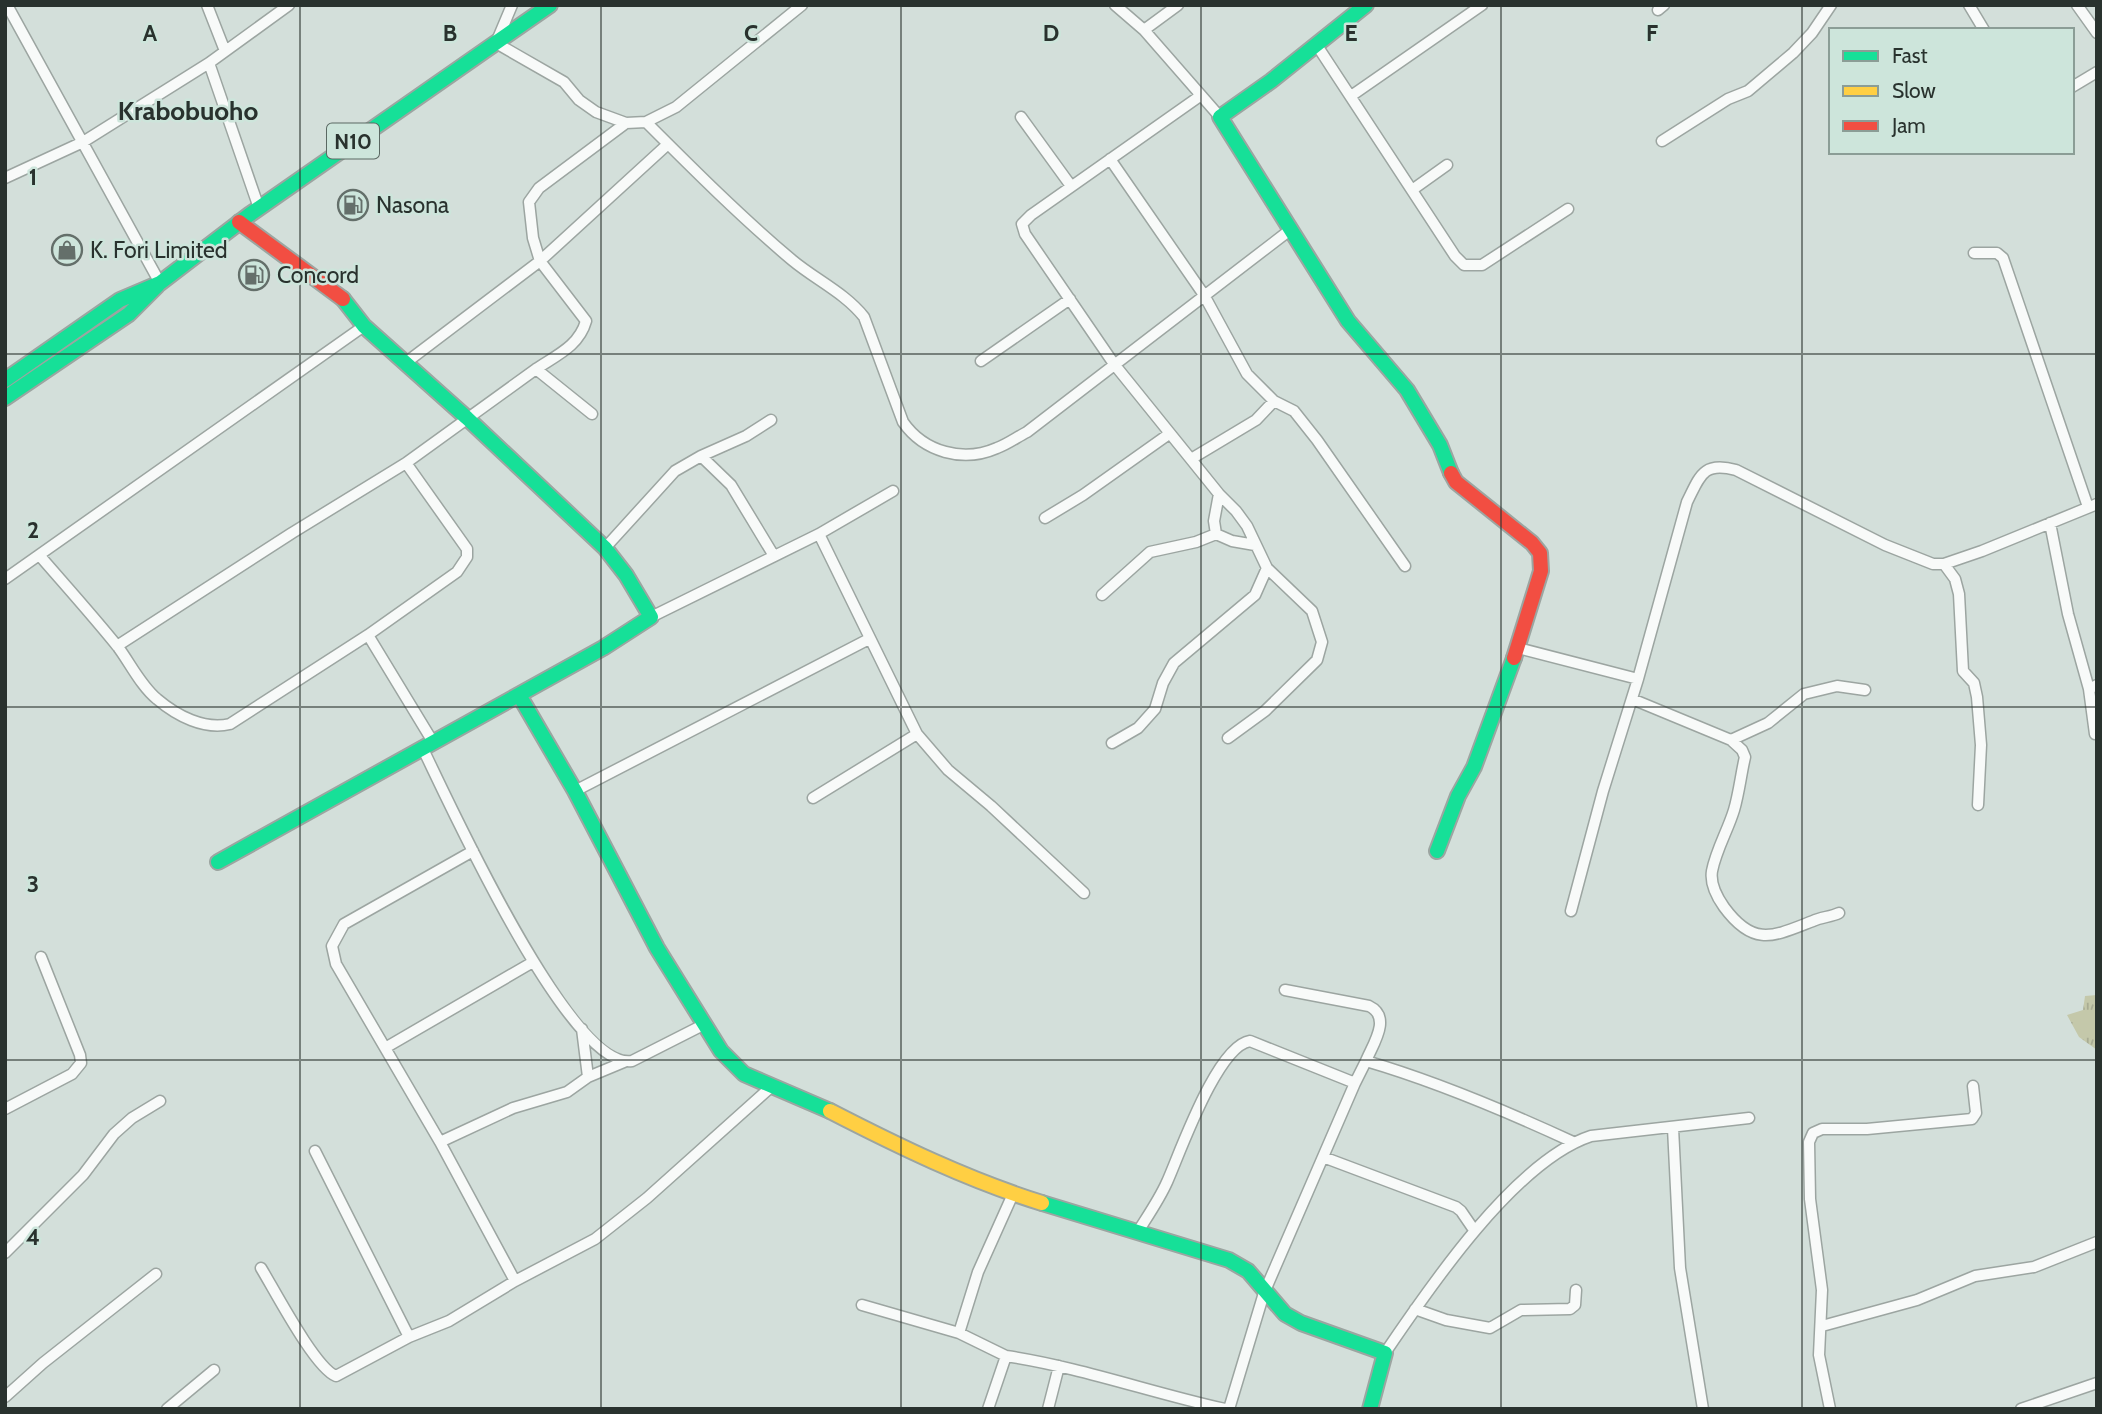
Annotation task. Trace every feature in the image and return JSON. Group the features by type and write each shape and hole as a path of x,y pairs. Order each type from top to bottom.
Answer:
{"main road":[{"name":"N10","path":"5,398 129,314 142,304 160,283 239,222 550,5"},
{"path":"1366,5 1220,117 1348,321 1407,390 1440,445 1448,469 1456,482 1532,543 1540,553 1541,571 1518,648 1474,767 1458,796 1437,851"},
{"path":"218,862 603,648 651,617 626,575 605,548 467,418 364,326 340,295 239,222"},
{"name":"N10","path":"5,380 120,300 160,283"},
{"path":"519,695 575,792 657,948 703,1025 732,1065 744,1074 825,1109 904,1149 1013,1194 1229,1260 1248,1272 1284,1314 1301,1323 1385,1353 1370,1409"}],"street":[{"path":"7,5 160,283"},
{"path":"207,5 225,51"},
{"path":"5,177 83,142 209,63 289,5"},
{"path":"512,5 496,43 564,82 579,100 596,112 626,123 646,122 676,107 802,5"},
{"path":"1115,5 1144,30 1220,117"},
{"path":"1144,30 1178,5"},
{"path":"1350,96 1482,5"},
{"path":"1662,141 1728,99 1748,91 1793,53 1812,33 1831,5"},
{"path":"1969,5 1983,28"},
{"path":"2077,5 2097,33"},
{"path":"1316,44 1455,256 1464,265 1482,265 1568,209"},
{"path":"209,63 259,208"},
{"path":"2074,86 2097,72"},
{"path":"1200,96 1071,186 1022,224 1025,234 1114,364 1169,434 1236,511 1247,526 1268,568 1312,611 1322,642 1317,660 1265,711 1228,738"},
{"path":"1021,117 1071,186"},
{"path":"646,122 724,201 795,262 853,303 864,317 903,422 912,436 936,451 966,455 996,449 1027,432 1290,230"},
{"path":"117,646 406,463 575,343 583,334 586,321 540,261 533,239 529,202 539,188 626,123"},
{"path":"404,364 540,261 668,144"},
{"path":"1110,159 1205,295 1247,374 1274,401 1294,411 1405,566"},
{"path":"1412,190 1447,165"},
{"path":"1571,911 1603,791 1639,679 1687,502 1700,475 1710,468 1722,467 1736,471 1885,545 1933,564 1944,564 2092,506 2003,258 1997,253 1974,253"},
{"path":"981,361 1070,299"},
{"path":"5,579 364,326"},
{"path":"536,369 592,414"},
{"path":"1191,459 1256,420 1274,401"},
{"path":"605,548 675,471 746,436 771,420"},
{"path":"1045,518 1083,495 1169,434"},
{"path":"701,456 731,485 774,556"},
{"path":"40,556 117,646 154,697 175,713 215,727 230,724 368,635 457,572 467,557 467,549 406,463"},
{"path":"651,617 819,534 893,491"},
{"path":"1216,534 1214,521 1219,494"},
{"path":"2050,523 2068,614 2093,687 2095,734"},
{"path":"819,534 917,734 948,770 991,806 1084,893"},
{"path":"1102,595 1150,552 1196,542 1216,534 1232,541 1255,545"},
{"path":"1944,564 1955,579 1959,594 1963,671 1974,683 1977,696 1981,745 1978,805"},
{"path":"1112,743 1138,728 1155,709 1163,683 1174,663 1255,595 1268,568"},
{"path":"368,635 428,745 473,850 533,962 567,1013 604,1052 624,1062"},
{"path":"575,792 869,639"},
{"path":"1518,648 1639,679"},
{"path":"1731,740 1768,723 1804,694 1837,686 1865,690"},
{"path":"1632,699 1731,740 1742,750 1745,757 1734,809 1712,873 1713,886 1720,902 1733,919 1751,931 1768,936 1785,933 1839,913"},
{"path":"813,798 917,734"},
{"path":"473,850 344,924 332,946 336,964 440,1142 515,1280"},
{"path":"5,1109 72,1074 81,1063 41,957"},
{"path":"385,1048 533,962"},
{"path":"862,1305 959,1333 1006,1356 1059,1366 1175,1398 1227,1409 1264,1293 1381,1026 1376,1009 1369,1006 1285,990"},
{"path":"440,1142 513,1108 567,1092 588,1077 632,1061 703,1025"},
{"path":"582,1029 588,1077"},
{"path":"1137,1233 1166,1185 1212,1081 1240,1045 1250,1041 1355,1083"},
{"path":"1366,1061 1507,1112 1573,1142"},
{"path":"1830,1409 1819,1355 1822,1290 1810,1199 1809,1142 1813,1133 1822,1129 1867,1129 1972,1119 1976,1113 1973,1086"},
{"path":"261,1268 307,1343 330,1374 344,1374 409,1337 449,1321 515,1280 595,1238 623,1218 705,1148 771,1087"},
{"path":"5,1253 83,1175 114,1134 132,1118 160,1101"},
{"path":"1385,1353 1474,1230 1549,1158 1573,1142 1591,1136 1749,1118"},
{"path":"1672,1128 1680,1268 1703,1409"},
{"path":"315,1151 409,1337"},
{"path":"1323,1157 1456,1207 1474,1230"},
{"path":"959,1333 978,1272 1013,1194"},
{"path":"1822,1326 1917,1300 1975,1276 2034,1266 2097,1242"},
{"path":"5,1397 43,1363 156,1274"},
{"path":"1415,1310 1446,1320 1490,1328 1521,1310 1570,1309 1575,1305 1576,1290"},
{"path":"988,1409 1006,1356"},
{"path":"1048,1409 1059,1366"},
{"path":"167,1409 214,1370"},
{"path":"2021,1409 2097,1383"}],"green space":[{"path":"2097,995 2097,1050 2079,1037 2067,1015 2083,1010 2085,996"}],"traffic: fast":[{"path":"5,380 120,300 160,283 249,215 550,5"},
{"path":"1366,5 1271,81 1220,117 1348,321 1407,390 1440,445 1451,473"},
{"path":"5,398 129,314 158,285"},
{"path":"218,862 603,648 651,617 626,575 605,548 467,418 364,326 343,299"},
{"path":"1437,851 1458,796 1474,767 1514,658"},
{"path":"519,695 575,791 657,948 721,1051 744,1074 830,1111"},
{"path":"1042,1203 1229,1260 1248,1271 1285,1314 1301,1323 1385,1353 1370,1409"}],"traffic: slow":[{"path":"830,1111 934,1162 1042,1203"}],"traffic: jam":[{"path":"239,222 343,299"},
{"path":"1451,473 1456,482 1532,543 1540,553 1541,571 1514,658"}],"place":[{"name":"Nasona","path":"353,205"},
{"name":"K. Fori Limited","path":"67,250"},
{"name":"Concord","path":"254,275"}],"district":[{"name":"Krabobuoho","path":"188,111"}]}
